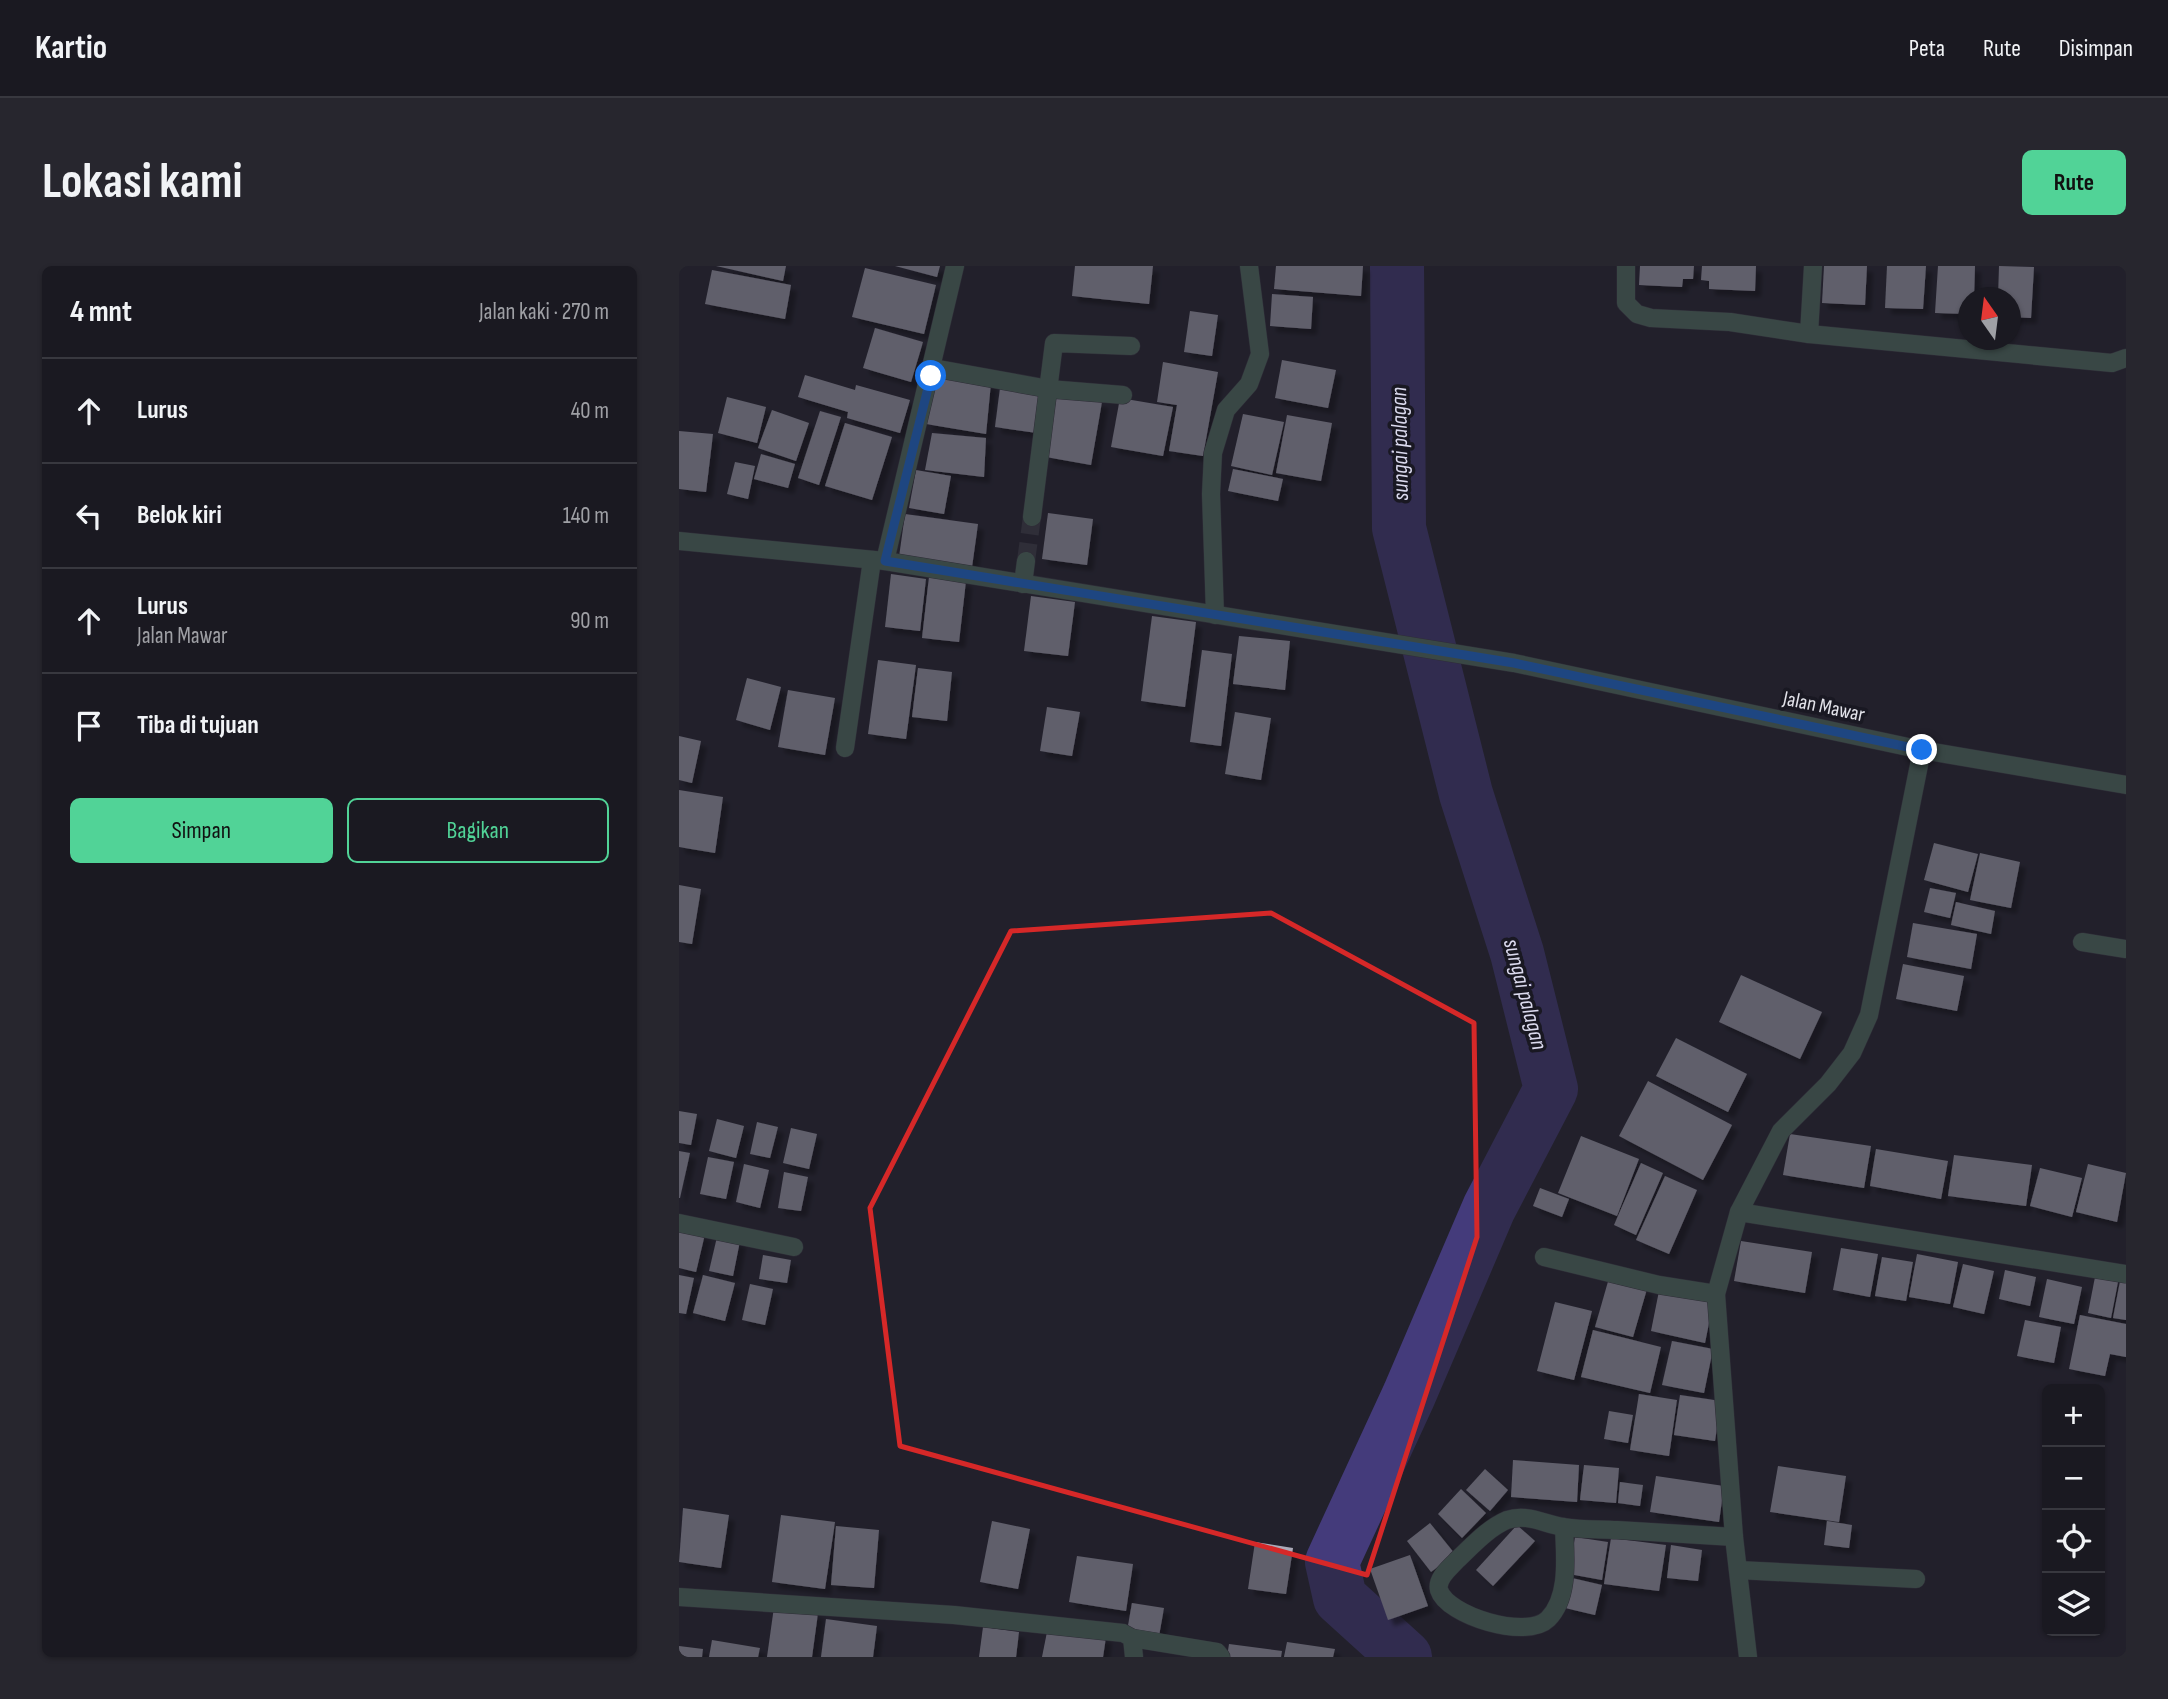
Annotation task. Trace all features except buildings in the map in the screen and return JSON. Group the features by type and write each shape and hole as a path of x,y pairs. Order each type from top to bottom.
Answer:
{"street":[{"path":"845,748 878,561 933,368 955,266"},
{"path":"1215,615 1211,494 1213,453 1226,410 1249,384 1260,354 1249,266"},
{"path":"1626,266 1626,303 1637,314 1651,318 1730,322 1809,334 2112,363 2126,358"},
{"path":"1809,334 1813,266"},
{"path":"1032,517 1054,343 1131,346"},
{"path":"933,368 1048,389 1123,395"},
{"name":"Jalan Mawar","path":"679,541 878,561 1514,663 1922,750 2126,785"},
{"path":"1023,584 1026,561"},
{"path":"1748,1657 1734,1537 1716,1294 1739,1212 1781,1131 1828,1084 1852,1053 1869,1015 1922,750"},
{"path":"2082,942 2126,949"},
{"path":"1739,1212 2126,1274"},
{"path":"679,1223 794,1247"},
{"path":"1544,1257 1659,1286 1716,1294"},
{"path":"1564,1527 1565,1571 1559,1602 1547,1621 1530,1627 1499,1628 1474,1617 1444,1598 1439,1589 1440,1578 1469,1549 1509,1520 1529,1517 1564,1527 1734,1537"},
{"path":"1738,1570 1916,1579"},
{"path":"679,1597 954,1615 1123,1633 1132,1637 1217,1652 1221,1657"},
{"path":"1132,1637 1134,1657"}],"highlighted area":[{"path":"1271,913 1474,1023 1477,1237 1367,1575 900,1446 870,1208 1011,931"}],"waterway":[{"name":"sungai palagan","path":"1397,266 1399,528 1466,794 1517,953 1551,1089 1489,1208 1409,1395 1332,1562 1340,1598 1405,1657"}],"tunnel":[{"path":"1026,561 1032,517"}],"route":[{"path":"931,376 885,561 1514,663 1922,750"}]}
